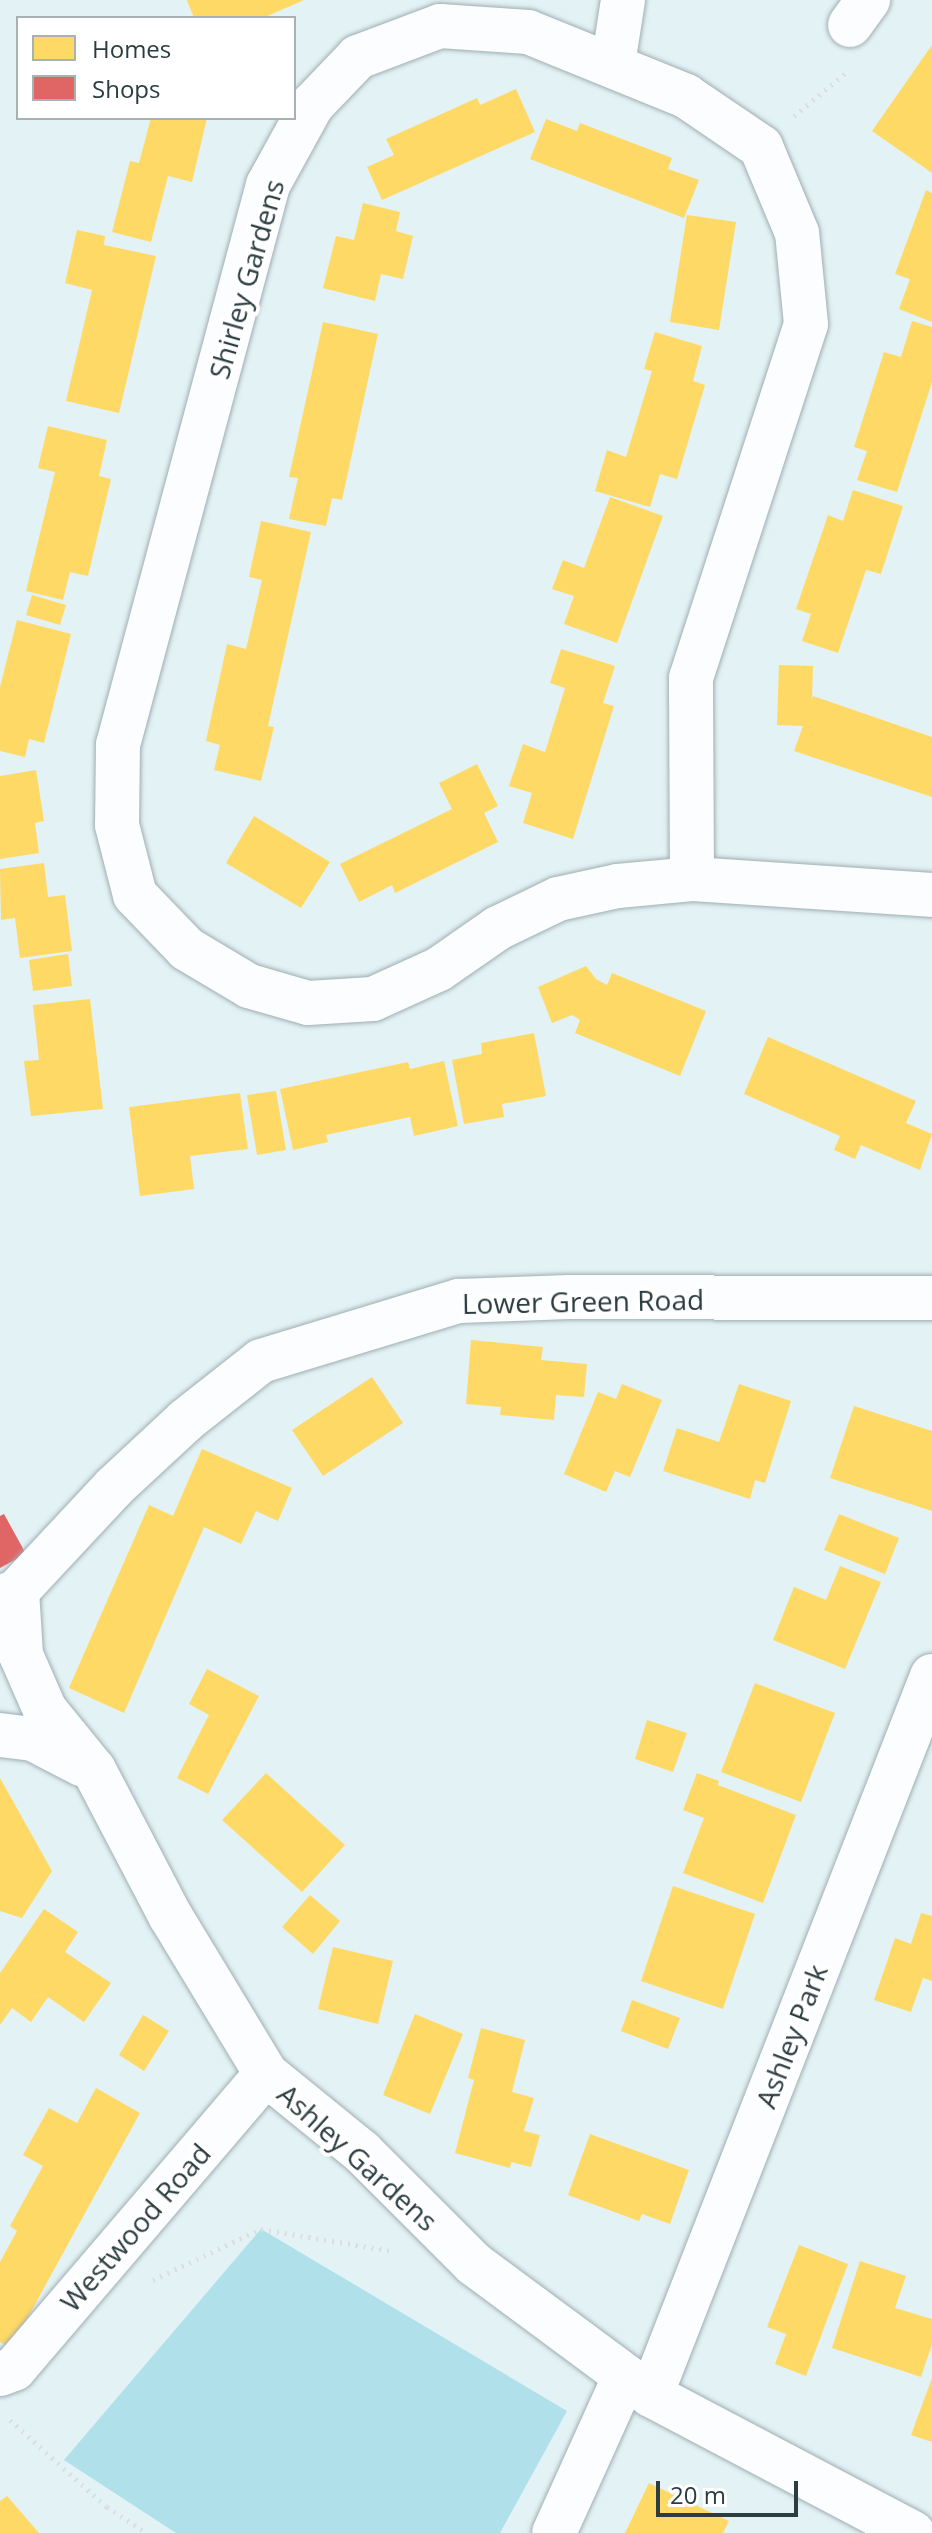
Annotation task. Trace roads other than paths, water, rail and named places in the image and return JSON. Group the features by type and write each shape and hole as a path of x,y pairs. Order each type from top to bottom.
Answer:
{"street":[{"path":"613,64 623,0"},
{"name":"Shirley Gardens","path":"692,879 691,678 806,324 797,233 761,147 686,96 528,32 440,26 358,57 312,105 268,185 118,745 117,825 135,895 187,949 249,986 308,1003 373,999 439,969 498,928 558,899 618,886 692,879 932,895"},
{"name":"Lower Green Road","path":"9,1595 114,1487 186,1420 261,1361 459,1301 569,1297 932,1298"},
{"name":"Ashley Gardens","path":"9,1595 21,1655 45,1710 94,1770 171,1917 266,2074 362,2152 474,2264 638,2386 913,2533"},
{"name":"Ashley Park","path":"554,2533 638,2386 928,1696"},
{"path":"0,1735 33,1739 94,1770"},
{"name":"Westwood Road","path":"0,2374 14,2369 266,2074"}]}
